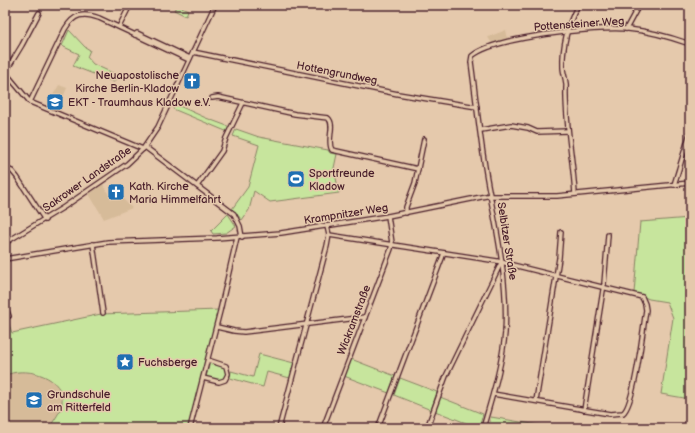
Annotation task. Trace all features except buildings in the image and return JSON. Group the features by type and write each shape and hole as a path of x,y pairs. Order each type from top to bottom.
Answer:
{"street":[{"path":"119,27 130,5"},
{"name":"Sakrower Landstraße","path":"5,243 45,220 127,164 144,148 158,127 215,5"},
{"path":"575,194 574,170 565,100 566,87 562,66 568,32 578,5"},
{"path":"626,29 639,5"},
{"path":"39,13 22,45 5,72 30,102 144,148 234,214 240,226 242,236"},
{"path":"30,102 65,29 73,18 79,15 88,15 119,27 190,59"},
{"name":"Pottensteiner Weg","path":"472,56 493,46 519,39 568,32 626,29 656,34 690,44"},
{"name":"Hottengrundweg","path":"193,52 398,94 477,107"},
{"name":"Selbitzer Straße","path":"472,56 470,62 490,196 502,262 505,292 505,334 499,370 483,428"},
{"path":"212,98 218,97 295,114 329,118 331,122 330,145 332,150 418,169"},
{"path":"197,186 222,151 226,138 243,103"},
{"path":"481,130 511,125 528,128 537,132 568,131"},
{"path":"674,184 690,133"},
{"path":"406,213 406,207 418,169 424,139"},
{"path":"5,168 12,171 21,181 45,220"},
{"name":"Krampnitzer Weg","path":"5,259 118,241 270,235 406,213 490,196 575,194 690,183"},
{"name":"Wickramstraße","path":"323,428 392,245 388,216"},
{"path":"279,428 329,235 327,226"},
{"path":"536,402 556,276 561,232"},
{"path":"329,235 502,262 642,297 646,310 633,386 627,410 623,413 614,414 584,410 493,394"},
{"path":"584,410 603,287 608,235"},
{"path":"190,428 217,327 237,237"},
{"path":"93,244 103,313"},
{"path":"378,428 444,253"},
{"path":"427,428 446,376 502,262"},
{"path":"5,306 9,316"},
{"path":"217,327 244,332 365,317"},
{"path":"203,378 219,382 225,380 228,374 226,366 208,360"}],"shaded area":[{"path":"506,30 508,39 492,44 488,37"},
{"name":"EKT - Traumhaus Kladow e.V.","path":"59,85 67,88 57,111 46,107"},
{"path":"103,184 111,199 123,199 132,208 104,219 89,194"},
{"name":"Grundschule am Ritterfeld","path":"18,371 42,375 53,381 58,388 62,403 59,413 49,428 5,428 5,376"}],"green space":[{"path":"177,5 188,10 186,16 174,10"},
{"path":"69,30 85,47 90,50 87,57 93,64 117,75 114,82 73,66 79,54 62,46"},
{"path":"175,104 230,127 228,132 173,109"},
{"name":"Sportfreunde Kladow","path":"236,129 259,137 328,150 330,153 337,154 334,168 339,193 270,202 254,191 249,210 242,220 232,209 248,187 259,145 233,136"},
{"path":"228,214 236,226 226,233 213,234 211,231"},
{"path":"690,218 690,399 661,394 673,318 667,302 649,299 634,293 640,222"},
{"path":"219,310 189,428 128,428 102,425 101,428 49,428 57,416 62,403 61,394 58,387 44,376 35,373 17,372 9,374 5,372 5,313 12,333 101,314"},
{"path":"259,354 294,363 290,378 267,372 263,387 230,378 231,371 253,377"},
{"path":"351,359 395,376 389,393 344,376"},
{"path":"210,362 226,367 227,373 224,379 219,380 206,377"},
{"path":"400,378 437,392 431,410 394,395"},
{"path":"440,397 483,414 479,428 435,411"},
{"path":"491,417 556,428 488,428"}],"place":[{"name":"Neuapostolische Kirche Berlin-Kladow","path":"192,81"},
{"name":"EKT - Traumhaus Kladow e.V.","path":"55,102"},
{"name":"Sportfreunde Kladow","path":"296,179"},
{"name":"Kath. Kirche Maria Himmelfahrt","path":"116,192"},
{"name":"Fuchsberge","path":"125,362"},
{"name":"Grundschule am Ritterfeld","path":"34,400"}]}
